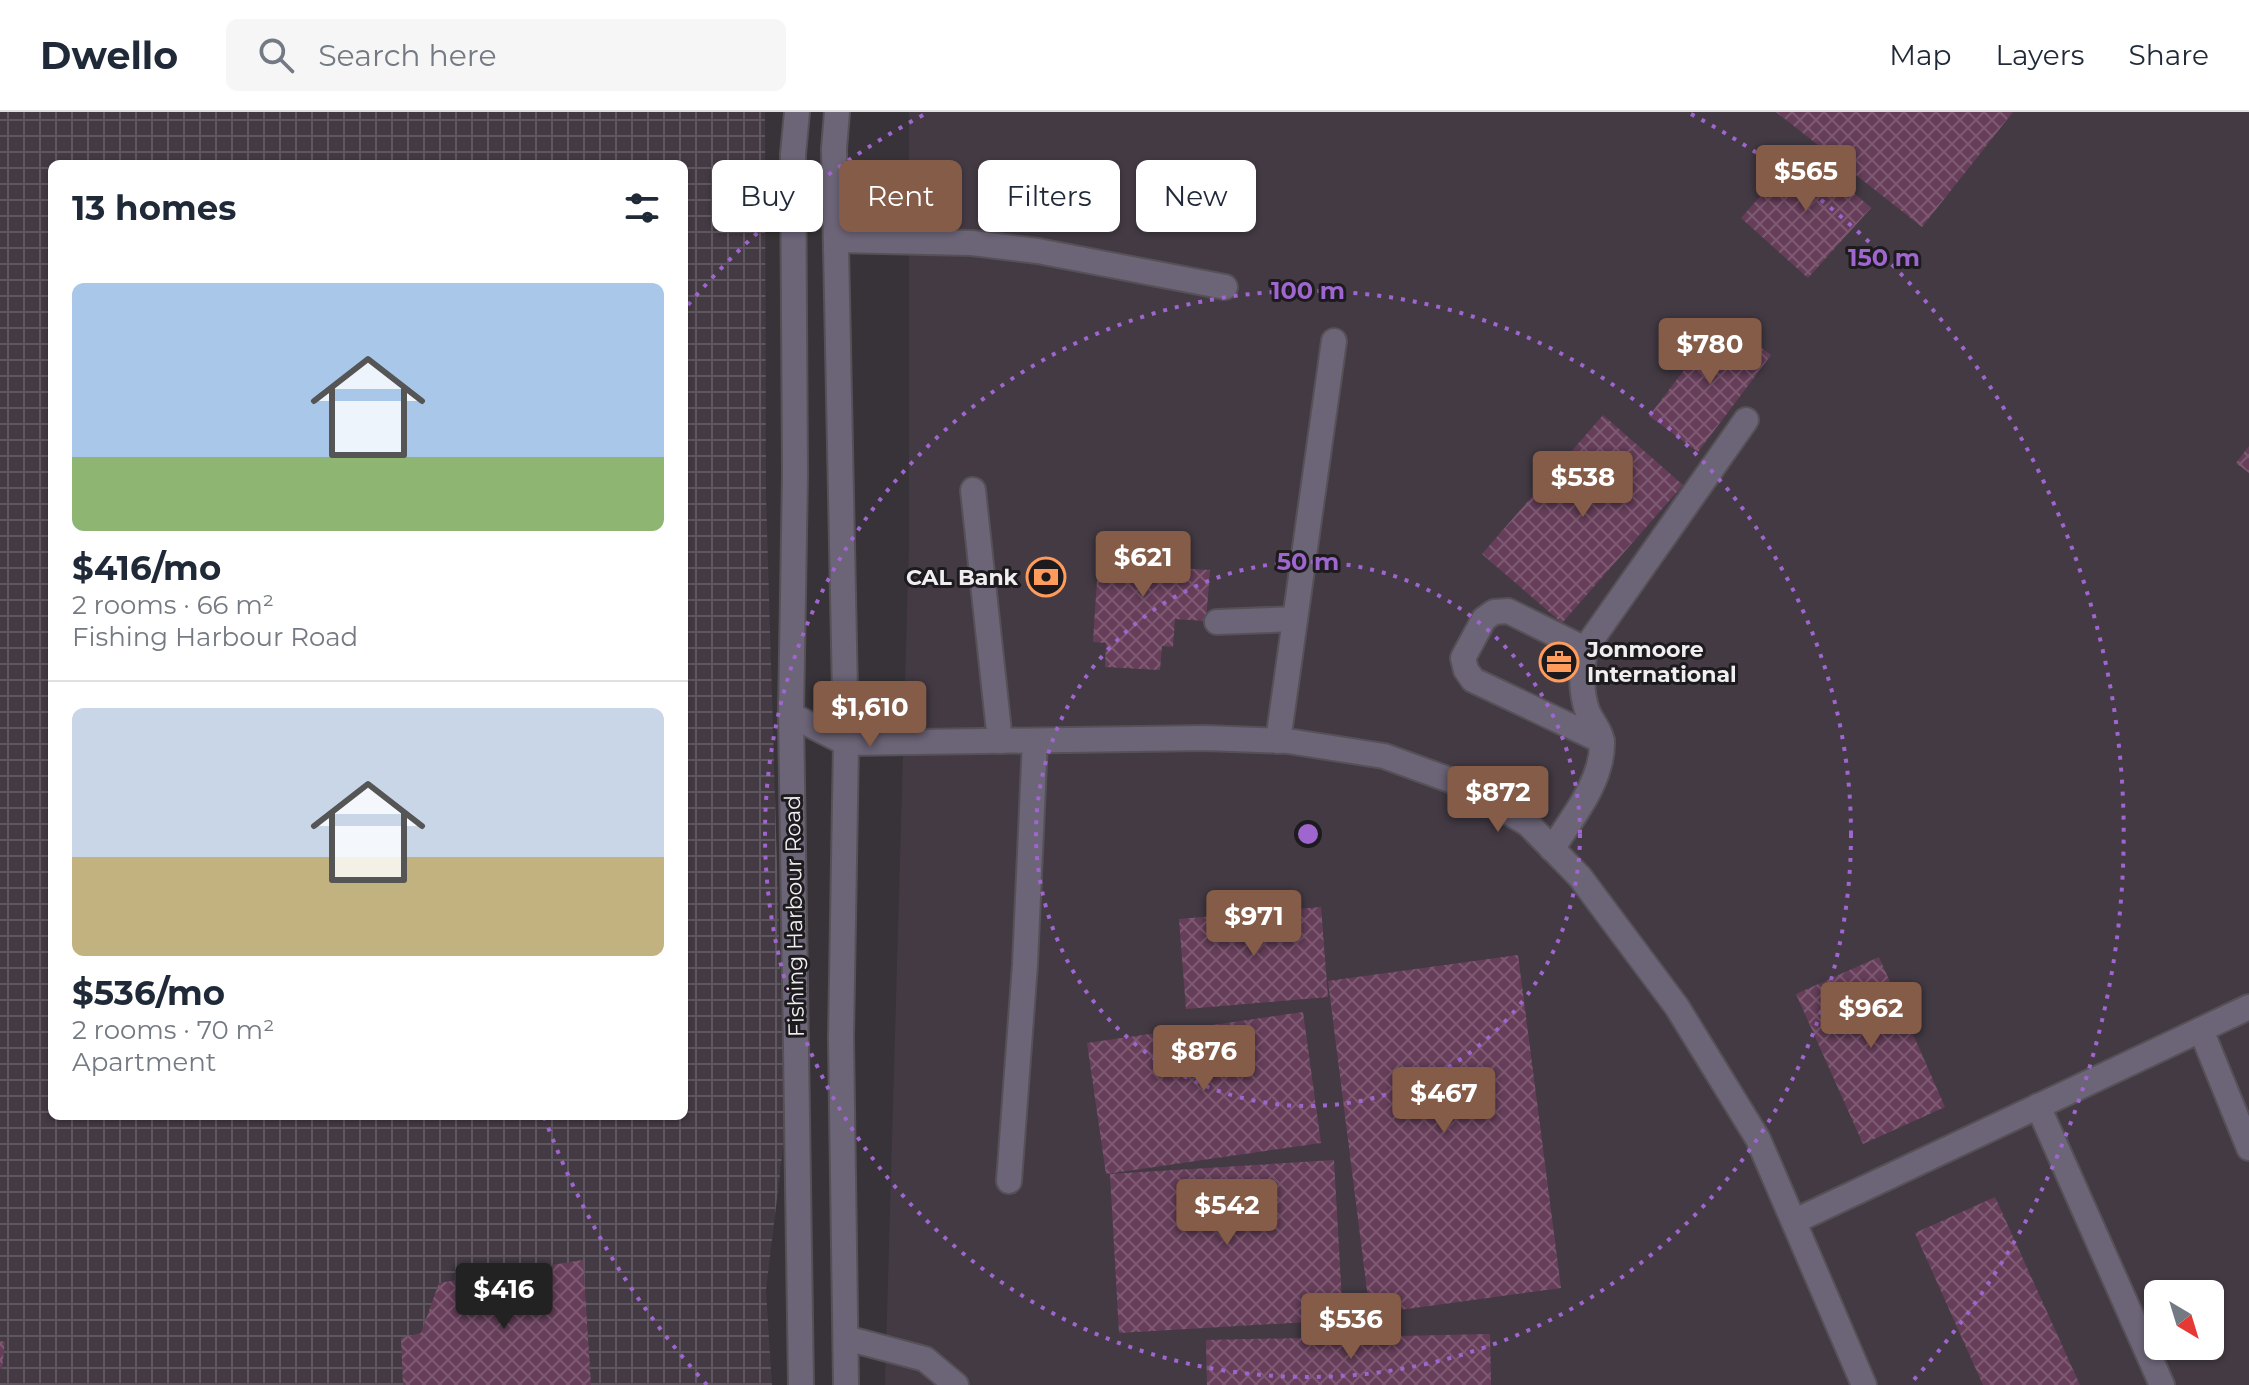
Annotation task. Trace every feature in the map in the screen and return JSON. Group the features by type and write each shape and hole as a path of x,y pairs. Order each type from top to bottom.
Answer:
{"street":[{"name":"Fishing Harbour Road","path":"797,112 793,154 795,474 791,715 801,1385"},
{"name":"Fishing Harbour Road","path":"837,112 834,149 846,743 841,1038 846,1385"},
{"path":"836,240 972,243 1038,251 1225,287"},
{"path":"1278,741 1334,341"},
{"path":"1552,849 1597,773 1602,741 1587,711 1581,681 1585,649 1746,420"},
{"path":"973,490 1000,741"},
{"path":"1585,649 1508,611 1494,612 1484,619 1463,658 1473,680 1602,741"},
{"path":"1217,622 1295,619"},
{"path":"791,715 846,743 1205,738 1278,741 1384,756 1461,784 1528,824 1580,877 1677,1007 1758,1139 1864,1385"},
{"path":"1009,1181 1025,964 1035,741"},
{"path":"1795,1221 2249,1007"},
{"path":"2201,1030 2249,1148"},
{"path":"2038,1106 2162,1385"},
{"path":"846,1338 925,1359 956,1385"}],"shaded area":[{"path":"0,112 765,112 765,160 712,160 712,232 765,232 766,495 785,1132 766,1290 772,1385 0,1385"},
{"path":"909,112 2249,112 2249,1385 885,1385 909,542 909,232 962,232 962,160 909,160"}],"building":[{"path":"1776,112 2013,112 1922,227"},
{"path":"1803,148 1871,208 1808,278 1741,218"},
{"path":"1723,319 1771,355 1698,452 1649,416"},
{"path":"1603,415 1683,485 1562,623 1482,554"},
{"path":"2249,446 2249,473 2236,463"},
{"path":"1100,533 1176,537 1174,568 1210,570 1206,621 1175,619 1173,647 1162,646 1160,670 1105,667 1106,643 1093,642"},
{"path":"1321,907 1328,997 1186,1009 1179,919"},
{"path":"1518,955 1561,1288 1370,1314 1328,981"},
{"path":"1879,957 1945,1107 1863,1144 1796,994"},
{"path":"1303,1012 1321,1143 1106,1174 1087,1043"},
{"path":"1334,1160 1343,1320 1119,1333 1110,1174"},
{"path":"1995,1197 2080,1385 1983,1385 1915,1233"},
{"path":"583,1260 591,1385 403,1385 401,1338 421,1333 439,1283"},
{"path":"1490,1334 1491,1385 1207,1385 1206,1340"},
{"path":"0,1341 5,1342 2,1369 0,1369"}],"place":[{"name":"CAL Bank","path":"1046,577"},
{"name":"Jonmoore International","path":"1559,662"}]}
